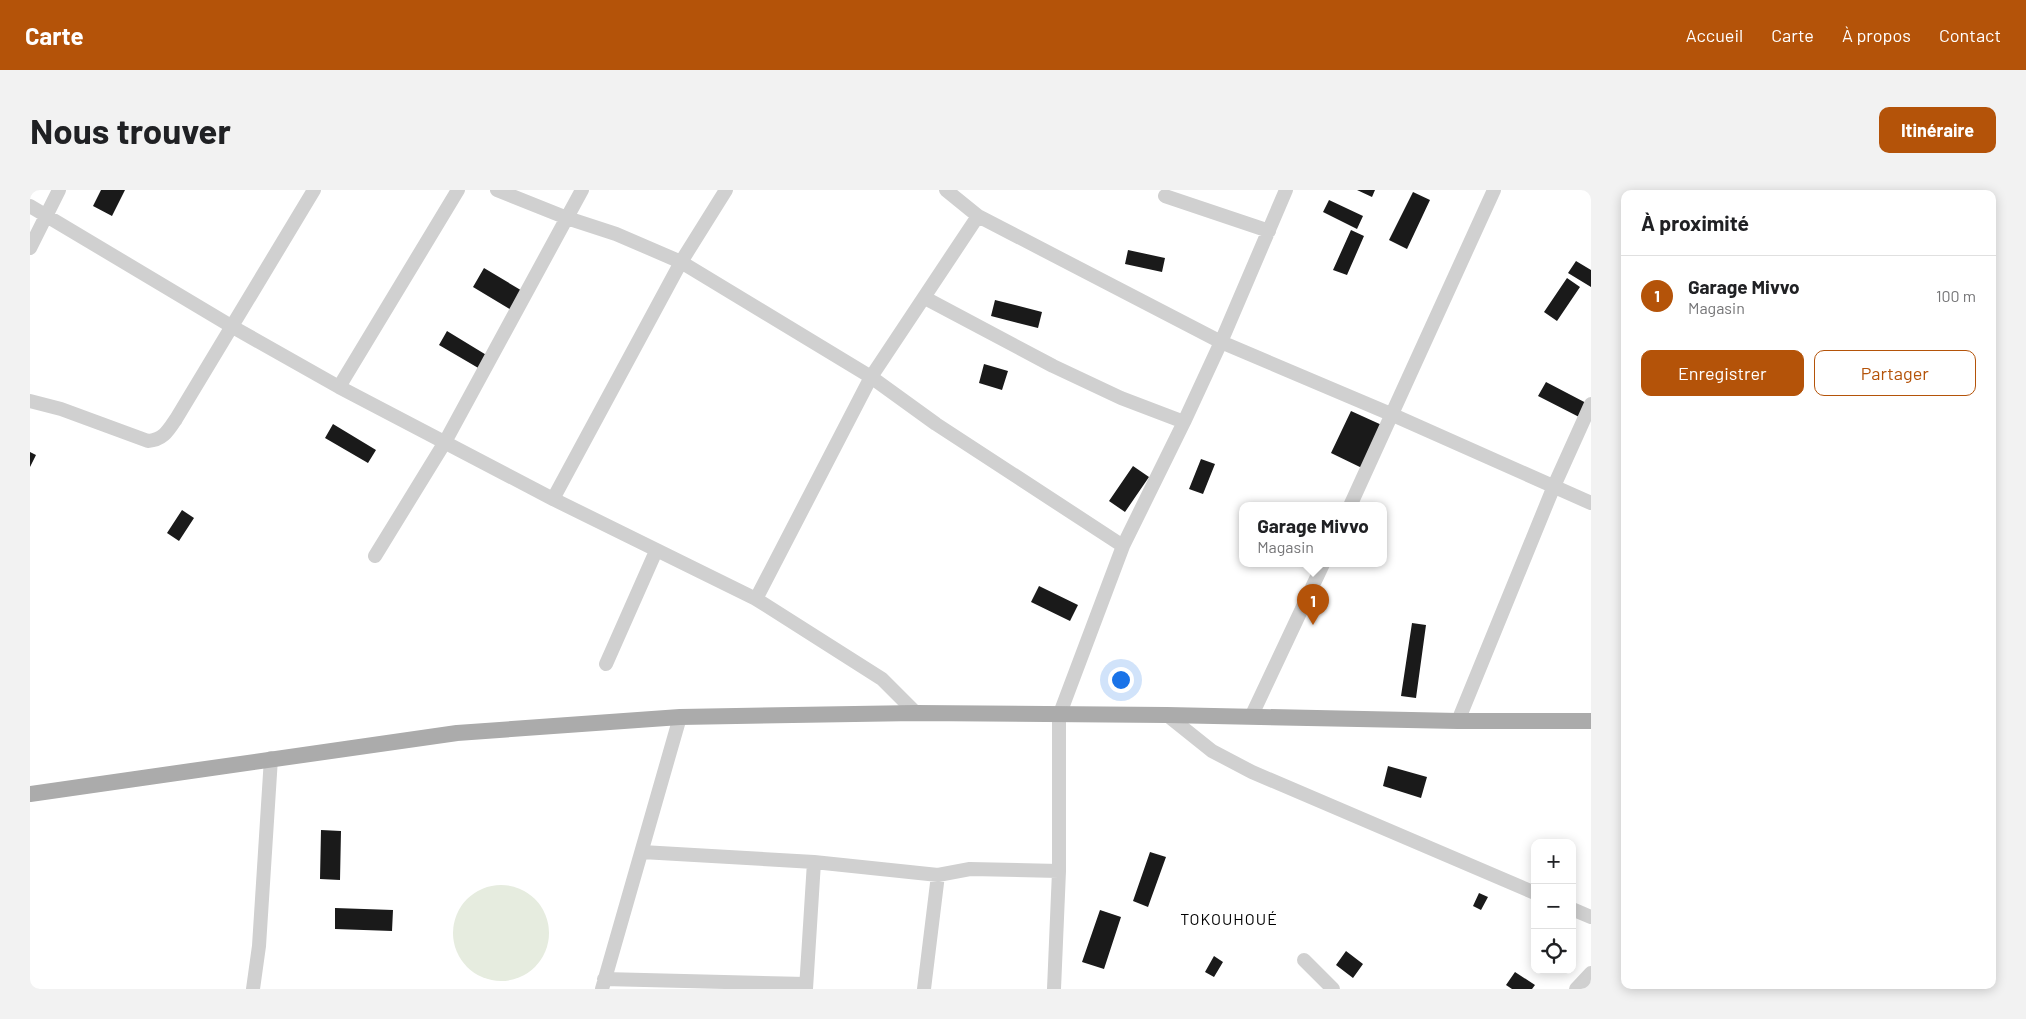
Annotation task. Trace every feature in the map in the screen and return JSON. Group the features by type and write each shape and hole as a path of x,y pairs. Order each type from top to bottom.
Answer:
{"main road":[{"path":"30,794 271,758 457,733 680,717 916,713 1059,716 1168,715 1458,721 1591,721"}],"street":[{"path":"30,248 59,190"},
{"path":"30,401 61,409 148,441 157,441 165,436 314,190"},
{"path":"339,386 458,190"},
{"path":"497,190 567,218 616,234 681,262 871,377 936,424 1123,546"},
{"path":"376,556 445,442 582,190"},
{"path":"554,499 681,262 726,190"},
{"path":"946,190 978,216 1221,342 1393,415 1591,503"},
{"path":"1054,989 1059,871 1059,716 1123,546 1221,342 1286,190"},
{"path":"1352,502 1494,190"},
{"path":"1165,196 1269,231"},
{"path":"30,206 231,326 339,386 554,499 756,599 882,679 916,713"},
{"path":"756,599 871,377 978,216"},
{"path":"925,298 1061,370 1121,398 1184,422"},
{"path":"1458,721 1554,486 1591,404"},
{"path":"606,664 656,551"},
{"path":"1251,717 1322,567"},
{"path":"1168,715 1212,751 1252,772 1531,891"},
{"path":"680,717 603,984 806,986 814,862"},
{"path":"253,989 260,946 271,758"},
{"path":"642,852 814,862 938,875 970,869 1059,871"},
{"path":"924,989 938,875"},
{"path":"1576,911 1591,917"},
{"path":"1304,960 1333,989"},
{"path":"1576,989 1591,973"}],"shaded area":[{"path":"501,885 519,888 535,899 546,915 549,933 546,951 535,967 519,978 501,981 483,978 467,967 456,951 453,933 456,915 467,899 483,888"}],"building":[{"path":"101,190 125,190 112,216 93,206"},
{"path":"1357,190 1375,190 1372,197"},
{"path":"1413,192 1430,200 1407,249 1389,240"},
{"path":"1329,200 1363,216 1357,229 1323,212"},
{"path":"1351,230 1364,236 1347,275 1333,270"},
{"path":"1128,250 1165,258 1162,272 1125,264"},
{"path":"1576,261 1591,270 1591,287 1568,273"},
{"path":"484,268 524,292 513,311 473,287"},
{"path":"1567,278 1580,287 1557,321 1544,312"},
{"path":"995,300 1042,312 1038,328 991,316"},
{"path":"447,331 488,356 480,369 439,345"},
{"path":"984,364 1008,371 1002,390 979,383"},
{"path":"1546,382 1590,405 1583,419 1538,396"},
{"path":"1351,411 1384,426 1364,469 1331,453"},
{"path":"333,424 376,450 368,463 325,438"},
{"path":"30,452 36,455 30,467"},
{"path":"1201,459 1215,464 1203,494 1189,489"},
{"path":"1133,466 1149,477 1125,512 1109,501"},
{"path":"182,510 194,518 179,541 167,533"},
{"path":"1039,586 1078,605 1070,621 1031,602"},
{"path":"1412,623 1426,625 1416,698 1401,696"},
{"path":"1388,766 1427,777 1421,798 1383,786"},
{"path":"321,830 341,831 340,880 320,879"},
{"path":"1150,852 1166,857 1148,907 1133,901"},
{"path":"1479,893 1488,897 1481,910 1473,906"},
{"path":"335,908 393,910 392,931 335,929"},
{"path":"1100,910 1121,917 1104,969 1082,962"},
{"path":"1346,951 1363,964 1353,978 1336,965"},
{"path":"1214,956 1223,962 1214,977 1205,972"},
{"path":"1515,972 1535,985 1532,989 1512,989 1506,985"}],"place":[{"name":"Garage Mivvo","path":"1313,625"}],"district":[{"name":"TOKOUHOUÉ","path":"1229,919"}]}
